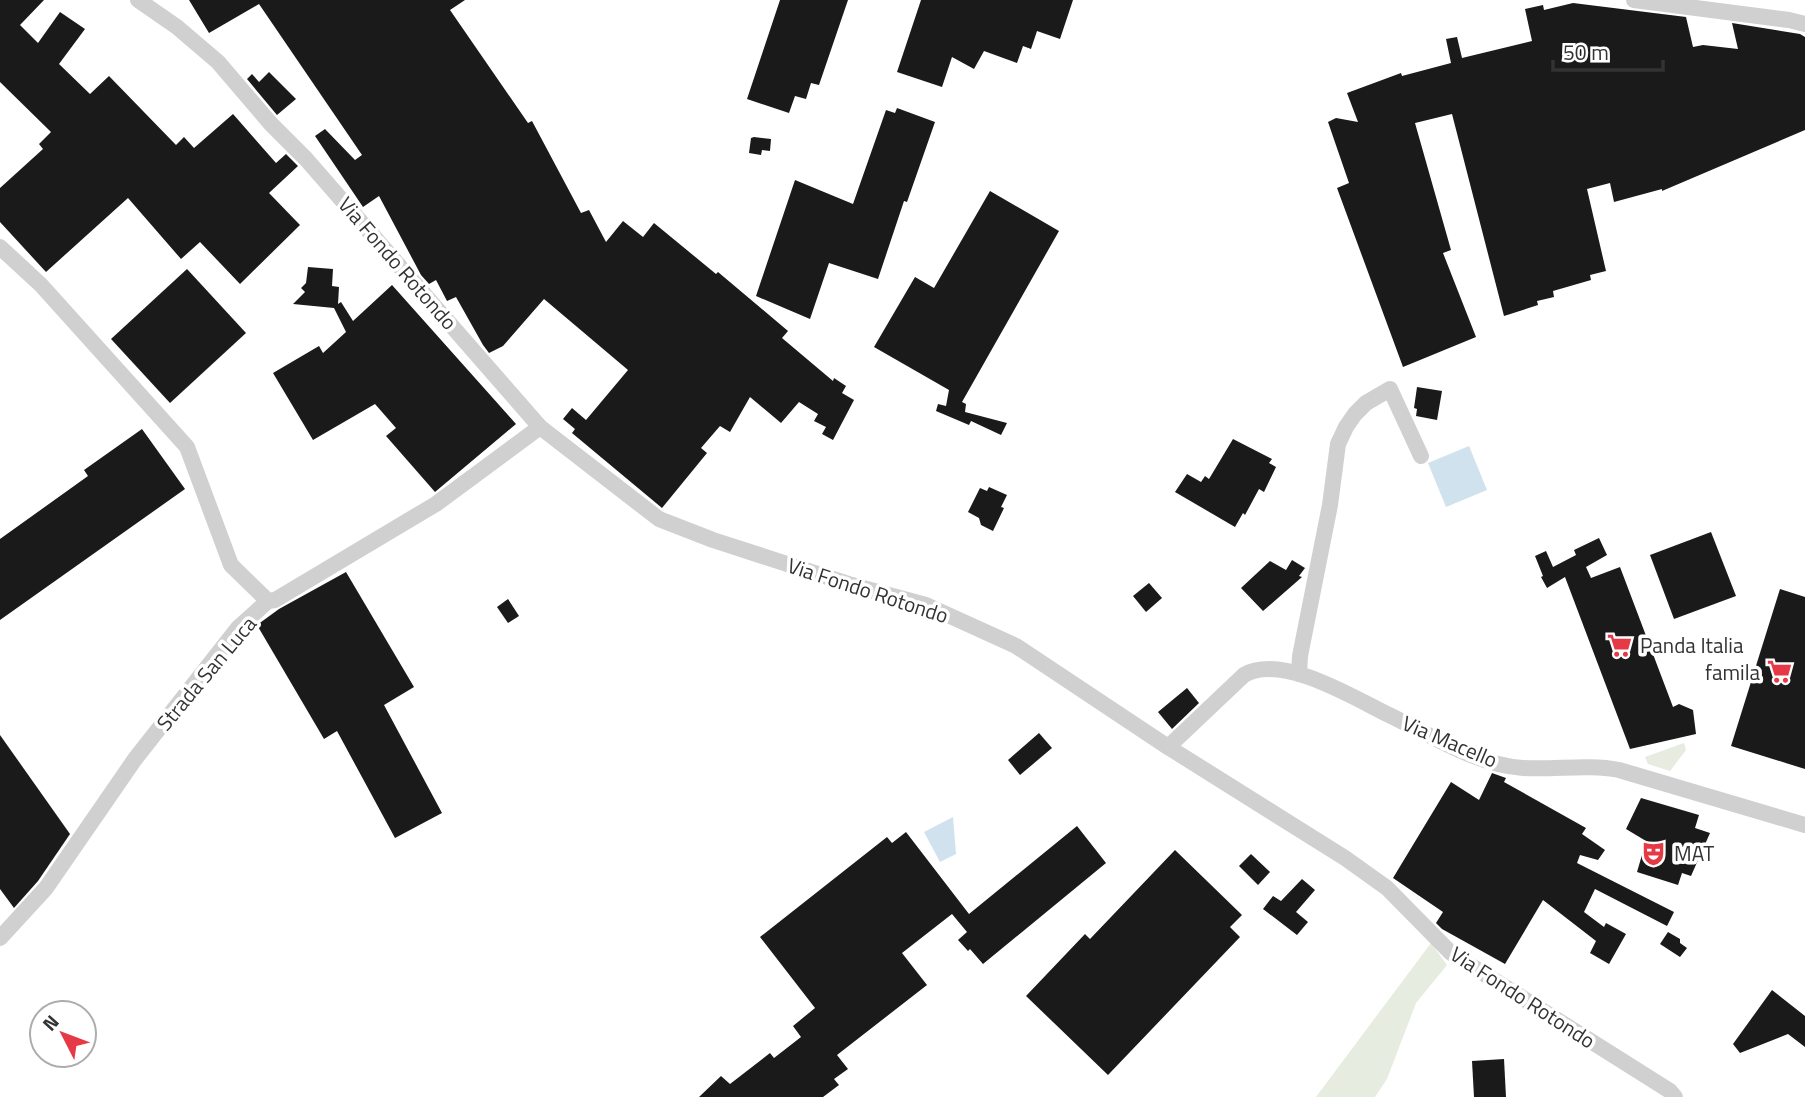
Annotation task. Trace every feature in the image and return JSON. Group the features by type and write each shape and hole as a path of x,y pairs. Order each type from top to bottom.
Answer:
{"street":[{"name":"Via Fondo Rotondo","path":"138,0 177,27 218,62 540,427 659,519 713,540 852,585 926,605 1016,646 1168,747 1345,858 1387,888 1451,953 1670,1091 1675,1097"},
{"path":"1634,0 1805,24"},
{"path":"0,247 41,285 187,447 231,565 268,601"},
{"path":"1299,674 1300,656 1330,505 1338,444 1346,427 1366,403 1390,389 1421,456"},
{"name":"Strada San Luca","path":"0,938 46,888 135,759 238,628 268,601 275,600 436,504 540,427"},
{"name":"Via Macello","path":"1168,747 1249,673 1270,669 1316,680 1484,760 1522,768 1595,766 1619,770 1805,825"}],"shaded area":[{"path":"1684,743 1686,750 1670,771 1648,764 1645,757"},
{"path":"1431,943 1447,965 1416,1003 1387,1079 1375,1097 1316,1097"}],"water":[{"path":"1469,446 1487,490 1446,507 1428,463"},
{"path":"953,817 956,854 940,862 924,832"}],"building":[{"path":"0,0 44,0 20,25 38,43 60,12 85,29 59,64 90,94 109,76 176,145 184,137 194,148 233,114 276,163 286,154 298,166 269,193 300,225 240,284 200,242 181,259 128,198 46,272 0,222 0,188 43,149 39,144 51,132 0,82"},
{"path":"189,0 465,0 450,10 528,123 532,121 581,213 589,210 606,242 623,221 643,237 654,223 788,331 782,338 833,381 834,378 846,386 842,393 854,400 833,440 822,434 826,427 814,421 818,414 799,402 781,423 750,397 730,432 720,426 701,448 707,453 662,508 572,433 575,429 563,419 572,408 586,420 628,370 544,299 503,346 489,353 456,297 447,301 436,280 429,284 421,275 379,196 363,207 315,136 325,129 355,160 362,155 259,4 209,33"},
{"path":"780,0 848,0 819,85 811,83 806,99 795,96 789,113 747,99"},
{"path":"921,0 1073,0 1060,39 1037,31 1031,49 1023,46 1017,63 984,51 974,69 952,57 942,87 897,72"},
{"path":"1573,3 1686,17 1693,47 1703,45 1738,49 1732,23 1800,34 1805,37 1805,130 1662,191 1614,202 1610,183 1587,189 1606,271 1590,275 1591,280 1553,291 1554,297 1537,301 1538,305 1504,316 1452,114 1415,123 1451,250 1443,253 1476,337 1403,367 1337,188 1349,183 1328,122 1336,118 1358,122 1347,93 1401,73 1402,76 1451,63 1446,39 1457,37 1462,58 1532,41 1525,9 1543,5 1544,10"},
{"path":"269,72 296,99 277,115 247,79 252,74 259,82"},
{"path":"897,108 935,122 907,202 904,201 878,279 829,263 810,319 756,296 795,180 853,204 886,110 895,113"},
{"path":"751,138 771,139 770,151 762,150 761,155 749,153"},
{"path":"990,191 1059,231 962,402 966,404 965,412 1007,423 1001,435 971,421 969,425 936,411 938,404 946,406 949,390 874,347 915,277 934,288"},
{"path":"308,267 333,269 332,286 339,287 338,304 341,302 353,321 392,285 516,424 435,492 386,436 396,428 375,404 313,440 273,373 319,346 323,353 346,332 334,308 293,304 305,292 301,288 306,283"},
{"path":"187,269 246,333 170,403 111,339"},
{"path":"1417,387 1442,391 1437,420 1416,416 1417,409 1414,408"},
{"path":"142,429 185,489 0,620 0,539 88,476 84,470"},
{"path":"1233,439 1272,459 1269,463 1276,467 1264,492 1259,489 1235,527 1175,492 1187,474 1201,482 1205,476 1209,479"},
{"path":"989,487 1007,495 993,531 981,525 979,518 968,512 980,488 987,491"},
{"path":"1711,532 1736,596 1674,619 1650,555"},
{"name":"Panda Italia","path":"1599,538 1607,555 1586,567 1591,578 1620,567 1673,707 1679,704 1693,710 1696,734 1630,749 1565,577 1547,588 1541,577 1543,576 1535,556 1546,551 1553,567 1576,555 1574,550"},
{"path":"1292,560 1305,568 1299,576 1302,577 1263,611 1241,588 1270,561 1286,570"},
{"path":"346,572 414,687 384,705 442,813 395,838 337,731 324,739 257,625 279,609"},
{"path":"1149,583 1162,598 1146,612 1133,596"},
{"name":"famila","path":"1780,589 1805,597 1805,769 1731,746"},
{"path":"508,599 519,616 508,623 497,607"},
{"path":"1187,688 1199,703 1172,729 1158,712"},
{"path":"1039,733 1052,748 1020,775 1008,760"},
{"path":"0,735 70,834 38,881 14,908 0,889"},
{"path":"1492,773 1506,778 1504,782 1586,828 1582,834 1605,850 1598,860 1580,855 1577,863 1674,912 1667,926 1595,889 1584,912 1604,927 1606,923 1626,934 1609,964 1590,953 1596,941 1543,900 1505,964 1442,929 1436,923 1443,912 1393,878 1451,782 1479,800"},
{"path":"1641,798 1699,815 1695,828 1710,833 1691,876 1682,873 1678,885 1637,872 1646,841 1626,829"},
{"path":"1077,826 1106,863 983,964 958,940 967,932 952,914 902,953 927,985 837,1055 848,1069 834,1079 839,1085 823,1097 699,1097 721,1076 730,1084 770,1053 774,1058 801,1037 793,1026 815,1008 760,937 887,837 892,843 906,832 969,914"},
{"path":"1175,850 1242,915 1230,927 1240,937 1108,1075 1026,996 1085,934 1090,939"},
{"path":"1251,854 1270,872 1258,885 1239,866"},
{"path":"1302,879 1315,890 1296,912 1308,922 1297,935 1263,909 1273,896 1281,901"},
{"path":"1668,932 1680,939 1680,943 1687,948 1680,957 1660,944"},
{"path":"1772,990 1805,1016 1805,1047 1788,1034 1740,1053 1733,1044"},
{"path":"1504,1059 1506,1097 1474,1097 1472,1061"}],"place":[{"name":"Panda Italia","path":"1620,645"},
{"name":"famila","path":"1780,672"},
{"name":"MAT","path":"1654,853"}]}
